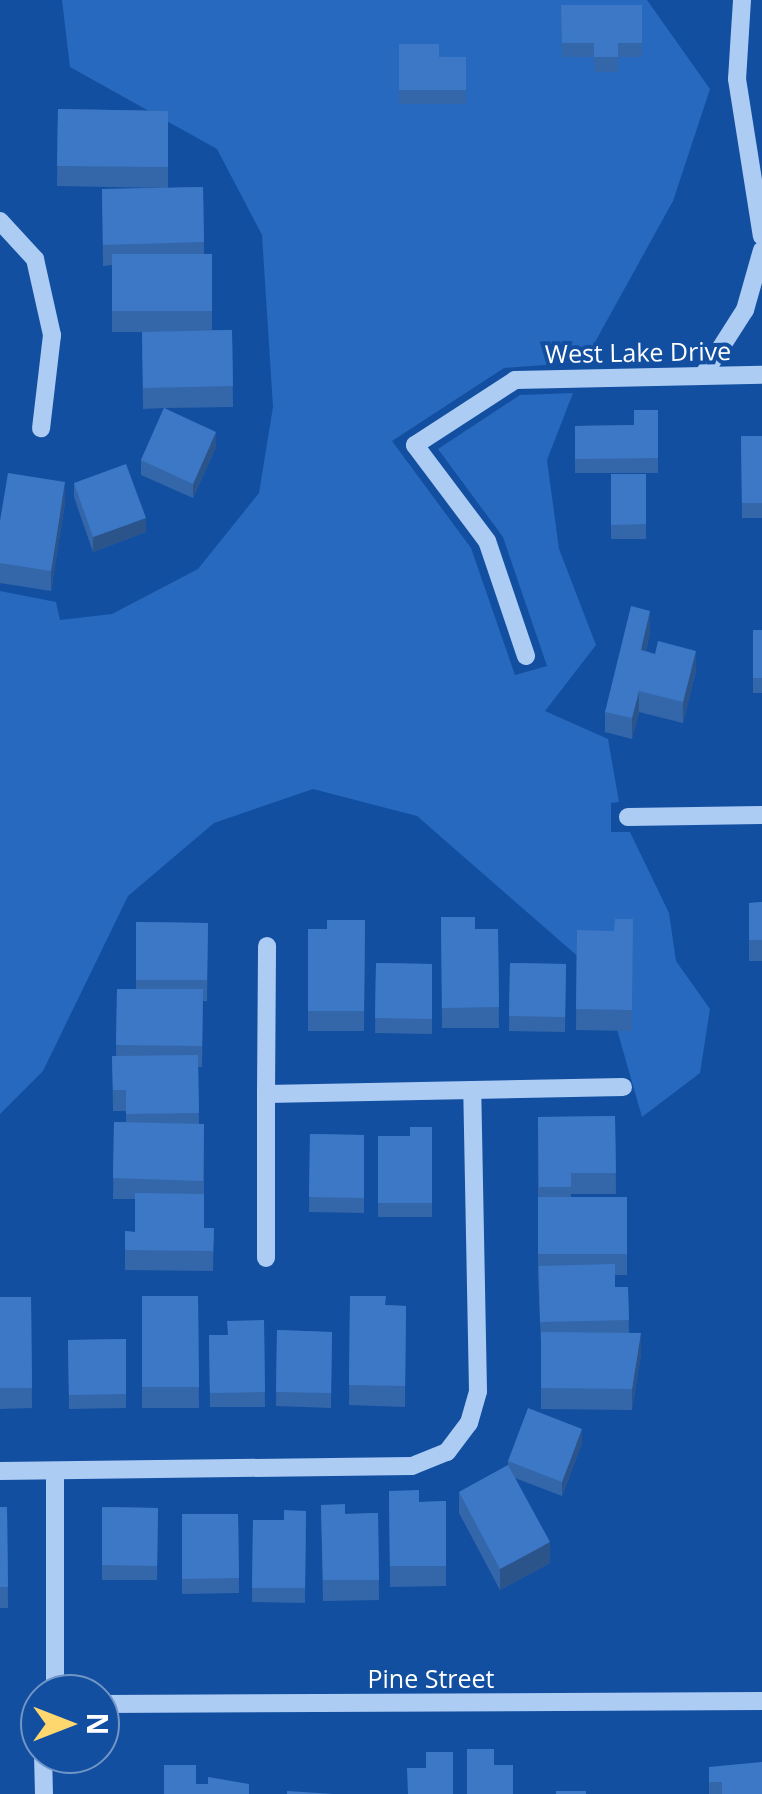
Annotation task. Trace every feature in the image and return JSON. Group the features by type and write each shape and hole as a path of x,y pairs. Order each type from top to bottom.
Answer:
{"street":[{"path":"742,0 736,79 762,236"},
{"path":"0,221 35,258 52,335 41,428"},
{"path":"704,374 745,310 762,250"},
{"name":"West Lake Drive","path":"526,656 487,541 415,445 514,380 762,375"},
{"path":"628,817 762,815"},
{"path":"266,1258 267,946"},
{"path":"266,1094 623,1087"},
{"path":"0,1471 412,1466 447,1452 469,1423 478,1391 472,1090"},
{"path":"55,1471 55,1674"},
{"name":"Pine Street","path":"120,1704 762,1702"}],"shaded area":[{"path":"62,0 647,0 710,89 673,201 584,362 504,368 392,441 471,548 515,675 547,666 503,537 438,449 520,395 573,393 547,460 559,549 596,645 545,711 608,739 619,802 611,803 611,832 630,832 669,913 676,961 710,1009 700,1073 642,1117 610,1005 582,960 417,816 313,789 214,823 128,896 43,1071 0,1114 0,591 56,602 60,620 112,614 198,569 259,493 273,407 262,235 217,149 70,67"}],"building":[{"path":"561,5 642,5 642,43 618,43 618,57 594,57 594,43 562,43"},
{"path":"399,44 439,44 439,57 466,57 466,90 399,90"},
{"path":"58,109 168,111 168,167 57,166"},
{"path":"203,187 204,242 103,245 102,189"},
{"path":"112,254 212,254 212,311 112,311"},
{"path":"232,330 233,386 143,388 142,332"},
{"path":"164,408 216,432 193,484 141,460"},
{"path":"634,410 658,410 658,458 575,459 575,426 634,425"},
{"path":"741,436 762,436 762,503 742,503"},
{"path":"126,464 146,518 93,537 74,483"},
{"path":"8,473 65,482 51,571 0,563 0,521"},
{"path":"611,474 646,474 646,524 611,525"},
{"path":"631,606 650,611 641,650 655,654 658,641 696,651 683,702 639,691 632,718 605,712"},
{"path":"753,630 762,630 762,678 753,678"},
{"path":"762,902 762,940 749,940 749,903"},
{"path":"441,917 475,917 475,929 498,929 499,1007 442,1008"},
{"path":"615,919 633,919 632,1010 576,1009 577,930 614,931"},
{"path":"327,920 365,920 364,1011 308,1011 308,929 327,929"},
{"path":"136,922 208,923 207,980 136,980"},
{"path":"376,963 432,964 432,1019 375,1018"},
{"path":"510,963 566,964 565,1017 509,1016"},
{"path":"117,989 203,989 202,1046 116,1045"},
{"path":"198,1055 199,1113 126,1114 126,1090 113,1090 112,1056"},
{"path":"615,1116 616,1173 571,1173 571,1187 539,1187 538,1117"},
{"path":"114,1122 204,1124 203,1181 113,1178"},
{"path":"410,1127 432,1127 432,1203 378,1203 378,1136 410,1136"},
{"path":"310,1134 364,1135 364,1198 309,1197"},
{"path":"135,1193 204,1194 204,1228 214,1228 213,1251 125,1250 125,1231 135,1232"},
{"path":"538,1197 627,1197 627,1254 538,1254"},
{"path":"615,1264 615,1287 628,1287 629,1320 540,1322 539,1266"},
{"path":"142,1296 198,1296 199,1387 142,1387"},
{"path":"350,1296 386,1296 385,1305 406,1306 405,1386 349,1385"},
{"path":"0,1297 31,1297 32,1388 0,1388"},
{"path":"264,1320 265,1392 210,1393 209,1335 228,1335 227,1321"},
{"path":"277,1330 332,1332 331,1393 276,1392"},
{"path":"541,1332 641,1333 632,1389 541,1388"},
{"path":"126,1339 126,1394 69,1395 68,1340"},
{"path":"528,1408 582,1429 562,1482 508,1461"},
{"path":"508,1465 550,1542 500,1569 459,1492"},
{"path":"419,1490 419,1502 446,1501 446,1566 390,1566 389,1491"},
{"path":"345,1504 345,1514 378,1513 379,1580 323,1580 321,1505"},
{"path":"0,1507 7,1507 8,1587 0,1587"},
{"path":"102,1507 158,1508 157,1566 102,1565"},
{"path":"284,1510 306,1511 305,1588 252,1588 253,1520 284,1520"},
{"path":"182,1514 238,1514 239,1578 182,1579"},
{"path":"467,1749 494,1749 494,1765 513,1765 513,1794 467,1794"},
{"path":"426,1752 453,1752 453,1794 408,1794 407,1768 426,1768"},
{"path":"762,1762 762,1794 722,1794 722,1782 709,1782 709,1767"},
{"path":"164,1765 196,1765 196,1784 208,1784 208,1777 249,1784 249,1794 164,1794"},
{"path":"287,1791 334,1794 287,1794"},
{"path":"586,1791 586,1794 556,1794"}]}
